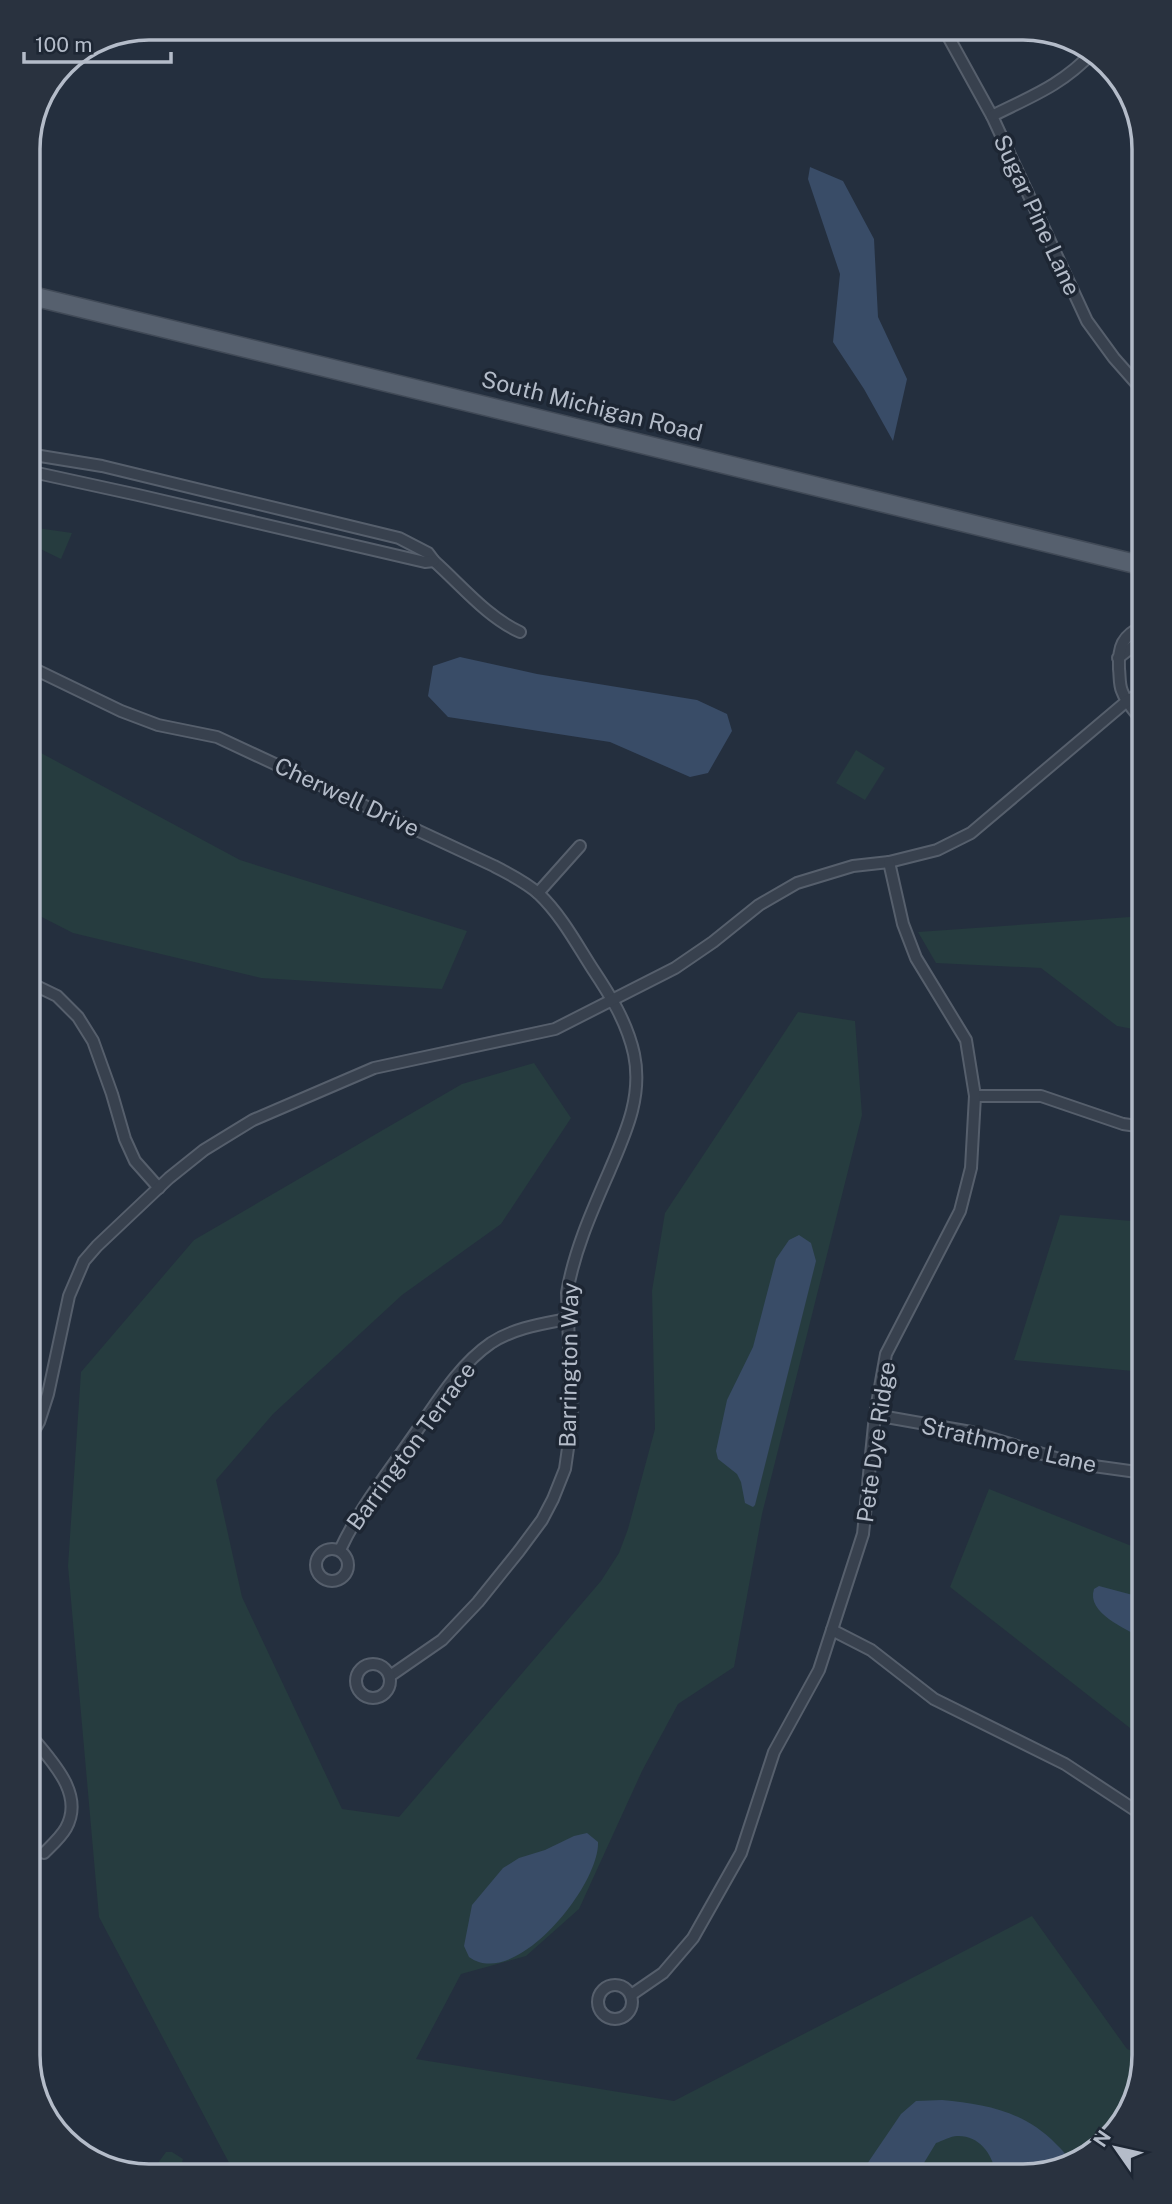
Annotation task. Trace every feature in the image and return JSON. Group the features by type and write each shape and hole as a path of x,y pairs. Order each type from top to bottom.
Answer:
{"main road":[{"name":"South Michigan Road","path":"40,298 1132,563"}],"street":[{"name":"Sugar Pine Lane","path":"950,40 992,116 1087,321 1132,378"},
{"path":"992,116 1055,85 1085,60"},
{"path":"40,456 102,466 337,522 414,544 428,553 506,625 520,632"},
{"path":"40,474 425,562 434,561"},
{"path":"175,503 180,485"},
{"path":"333,541 337,522"},
{"path":"1132,632 1120,643 1118,658 1119,681 1132,707"},
{"path":"1118,658 1132,647"},
{"name":"Cherwell Drive","path":"40,672 145,720 217,737 494,866 538,893 563,923 614,1000"},
{"path":"40,1419 69,1296 84,1261 159,1188 204,1150 253,1120 374,1068 555,1029 675,968 781,891 797,883 853,866 889,862 937,850 971,833 1132,698"},
{"path":"538,893 580,846"},
{"name":"Pete Dye Ridge","path":"631,1995 663,1973 693,1938 741,1853 774,1752 819,1670 863,1534 875,1415 886,1354 960,1211 971,1168 975,1096 966,1040 916,958 903,924 889,862"},
{"path":"40,988 57,996 78,1017 93,1041 125,1139 135,1161 159,1188"},
{"name":"Barrington Way","path":"390,1676 442,1640 478,1602 527,1541 553,1499 565,1469 572,1420 567,1319 570,1274 593,1209 626,1130 636,1097 635,1057 614,1000"},
{"path":"975,1096 1041,1096 1132,1125"},
{"name":"Barrington Terrace","path":"340,1550 352,1524 374,1490 435,1405 478,1354 513,1332 567,1319"},
{"name":"Strathmore Lane","path":"875,1415 987,1436 1072,1463 1132,1471"},
{"path":"832,1630 871,1650 934,1699 1065,1764 1132,1808"},
{"path":"40,1748 64,1781 72,1801 67,1827 44,1853"}],"green space":[{"path":"40,528 72,533 61,559 40,549"},
{"path":"856,750 885,768 865,800 836,783"},
{"path":"40,752 240,860 467,931 442,989 261,978 73,933 40,916"},
{"path":"1132,917 1132,1029 1117,1026 1041,968 936,963 918,932"},
{"path":"798,1012 855,1021 862,1115 762,1514 734,1667 678,1704 642,1771 579,1909 526,1956 461,1974 416,2059 674,2101 1032,1916 1127,2049 1132,2051 1131,2069 1123,2096 1114,2113 1081,2113 1081,2146 1044,2162 1023,2164 230,2164 99,1917 68,1566 81,1372 194,1240 462,1084 534,1063 571,1118 501,1224 402,1295 273,1414 216,1480 242,1597 342,1809 399,1817 601,1581 619,1553 655,1429 652,1291 665,1213"},
{"path":"1060,1215 1132,1221 1132,1371 1014,1360"},
{"path":"989,1489 1132,1546 1132,1730 950,1587"},
{"path":"166,2152 172,2152 183,2159 182,2164 158,2163"}],"water":[{"path":"810,167 843,181 874,239 878,317 907,379 893,441 864,389 833,342 840,274 808,179"},
{"path":"460,657 537,674 697,700 727,714 732,731 708,773 690,777 610,742 448,717 428,696 433,666"},
{"path":"799,1235 811,1243 816,1261 753,1507 745,1503 737,1474 718,1459 716,1451 727,1400 753,1347 776,1259 789,1240"},
{"path":"1099,1586 1132,1595 1132,1633 1102,1613 1093,1598 1094,1589"},
{"path":"587,1833 598,1842 595,1861 585,1883 552,1928 531,1947 509,1959 488,1964 469,1957 464,1946 472,1905 503,1868 519,1858"},
{"path":"942,2100 1003,2111 1031,2124 1066,2154 1044,2162 993,2164 983,2146 965,2136 957,2136 936,2143 923,2164 867,2164 901,2114 916,2101"}]}
